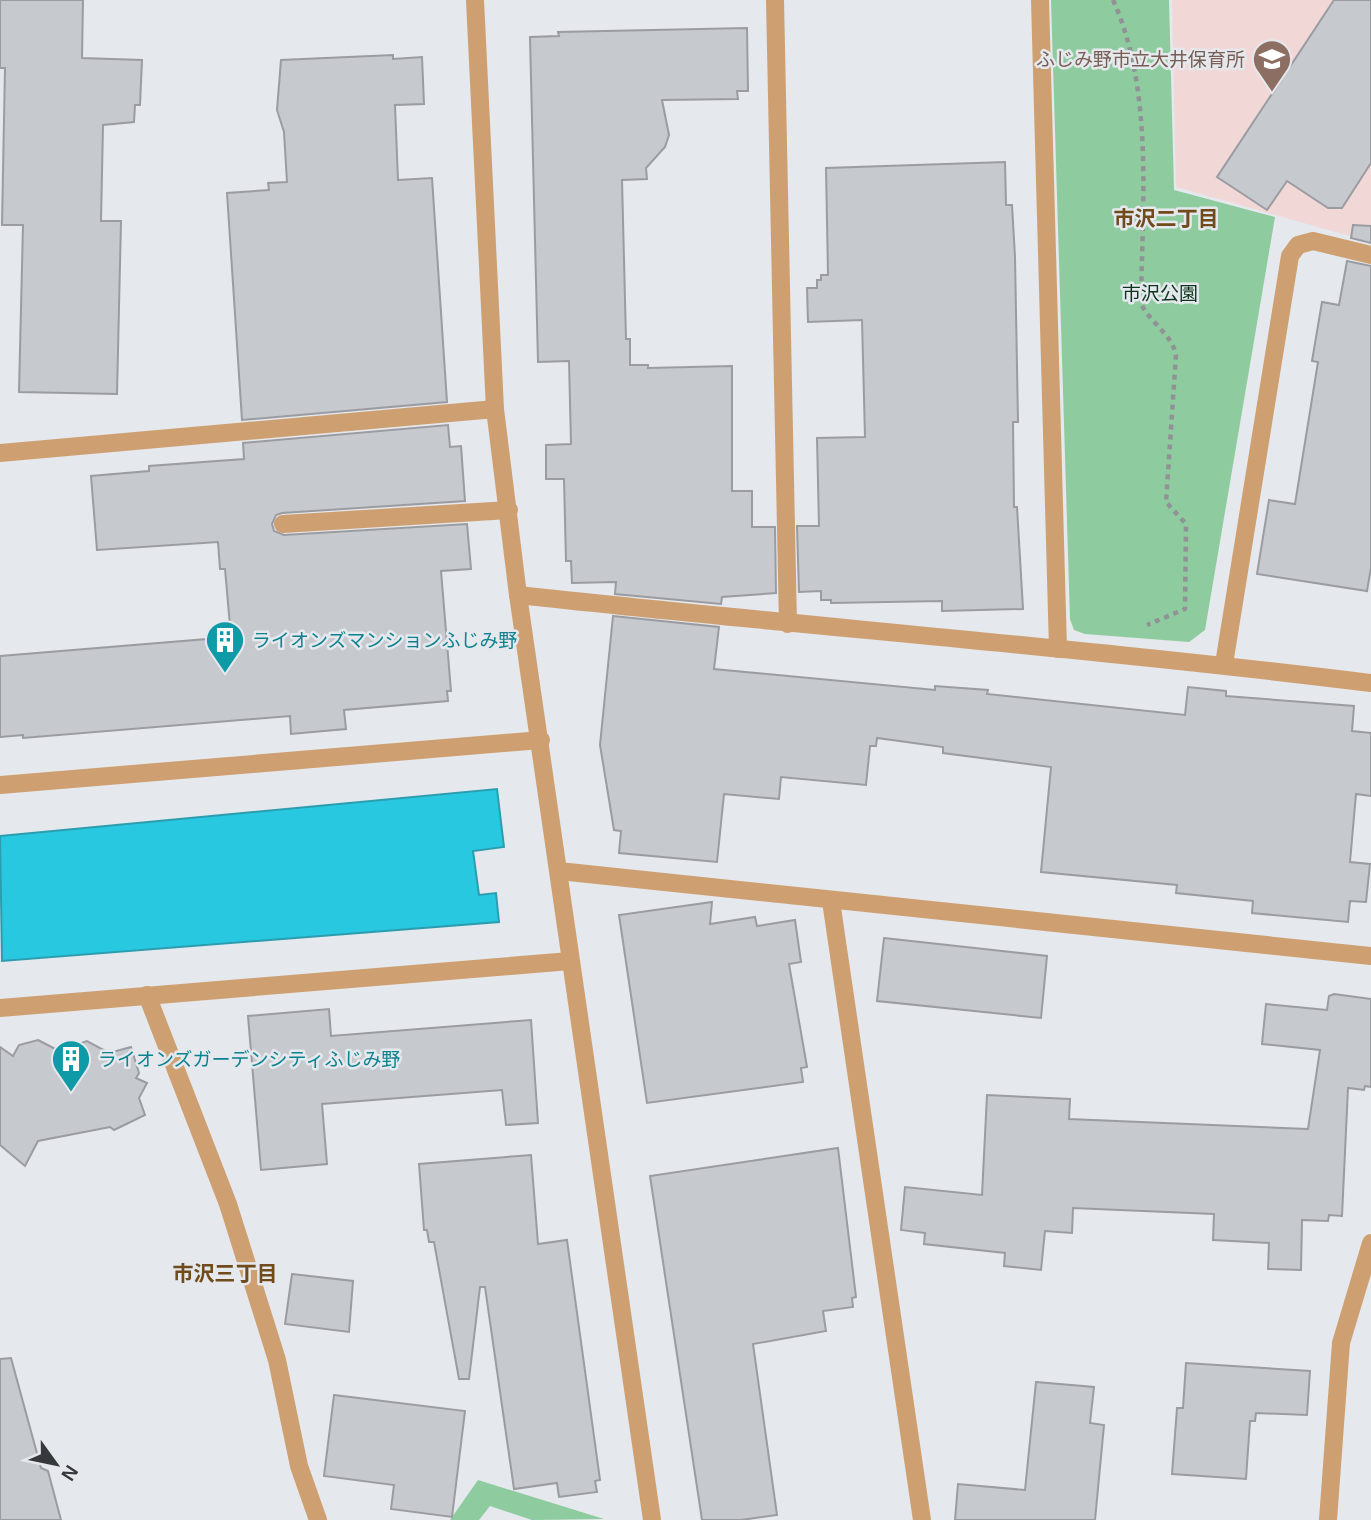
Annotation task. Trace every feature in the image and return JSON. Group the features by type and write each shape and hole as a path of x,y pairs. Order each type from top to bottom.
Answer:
{"street":[{"path":"475,0 495,409 518,595 652,1520"},
{"path":"775,0 788,624"},
{"path":"1040,0 1058,649"},
{"path":"1224,664 1290,256 1298,244 1313,241 1371,255"},
{"path":"0,453 495,409"},
{"path":"283,524 509,510"},
{"path":"518,595 788,624 1224,664 1371,683"},
{"path":"0,785 541,740"},
{"path":"559,871 1371,956"},
{"path":"831,901 922,1520"},
{"path":"0,1008 570,961"},
{"path":"147,995 228,1203 277,1360 299,1466 318,1520"},
{"path":"1328,1520 1341,1343 1371,1243"}],"path":[{"path":"1113,0 1131,46 1140,99 1141,304 1150,321 1173,342 1175,355 1166,502 1186,524 1185,609 1135,630 1134,656"}],"shaded area":[{"name":"ふじみ野市立大井保育所","path":"1172,0 1371,0 1371,242 1176,187"}],"green space":[{"name":"市沢公園","path":"1051,0 1169,0 1174,190 1275,217 1205,630 1189,642 1085,634 1074,630 1070,619"},
{"path":"478,1480 604,1519 532,1520 490,1506 479,1520 450,1520"}],"water":[{"path":"497,789 504,847 473,851 479,895 496,893 499,922 2,961 0,836"}],"building":[{"path":"0,0 83,0 82,58 142,60 140,105 135,105 134,122 103,125 101,221 121,221 117,394 19,392 23,225 2,225 5,68 0,68"},
{"path":"1334,0 1371,0 1371,163 1342,208 1328,208 1287,181 1267,210 1217,177"},
{"path":"747,28 748,91 737,91 738,99 662,100 669,135 665,147 646,168 647,179 622,180 626,339 630,339 630,365 648,365 648,368 732,366 732,491 752,491 752,527 775,527 776,593 722,597 721,604 615,594 616,582 572,583 571,561 566,561 564,479 546,479 546,445 571,444 569,361 538,362 530,37 559,36 558,32"},
{"path":"393,55 393,59 422,57 424,104 395,105 398,180 432,178 447,402 242,420 227,193 269,190 268,183 287,182 284,132 277,110 281,60"},
{"path":"1005,162 1006,205 1012,205 1015,257 1018,422 1013,422 1014,507 1017,507 1023,609 942,611 942,601 831,603 831,600 821,600 821,591 799,592 797,526 819,526 817,438 865,437 862,320 808,322 807,288 817,288 817,280 821,280 821,275 828,275 826,168"},
{"path":"1353,225 1371,226 1371,243 1351,238"},
{"path":"1347,261 1371,266 1371,568 1367,591 1257,574 1269,500 1295,504 1318,362 1312,361 1322,302 1339,305"},
{"path":"448,425 450,447 461,446 465,501 282,513 276,515 272,524 274,531 284,535 467,524 471,569 441,571 451,691 447,691 448,701 344,710 346,729 291,734 290,716 23,738 23,735 0,737 0,656 231,637 225,569 220,569 218,542 97,550 91,476 149,471 149,466 244,459 243,443"},
{"path":"613,616 719,627 714,669 935,690 935,686 988,690 987,694 1185,715 1188,687 1226,691 1226,696 1354,706 1352,731 1371,733 1371,796 1356,794 1350,862 1370,864 1366,902 1350,901 1348,922 1252,913 1253,901 1176,893 1177,885 1041,872 1051,767 943,753 943,747 877,738 876,746 870,746 866,785 781,777 779,799 724,794 717,862 619,853 621,831 614,830 600,745"},
{"path":"712,902 710,924 755,917 757,926 795,920 801,962 789,964 807,1067 801,1068 803,1082 647,1103 619,915"},
{"path":"884,938 1047,956 1041,1018 877,1001"},
{"path":"1334,994 1371,999 1371,1087 1365,1086 1364,1090 1348,1088 1342,1216 1329,1215 1328,1221 1302,1220 1301,1270 1268,1269 1269,1243 1213,1240 1214,1214 1073,1208 1072,1233 1045,1231 1041,1270 1004,1266 1005,1253 924,1244 925,1233 901,1230 905,1187 982,1195 987,1095 1070,1099 1069,1119 1308,1129 1320,1050 1262,1044 1266,1004 1327,1010 1329,996"},
{"path":"329,1009 331,1036 531,1020 538,1123 506,1125 502,1090 322,1104 327,1164 261,1170 248,1016"},
{"name":"ライオンズガーデンシティふじみ野","path":"38,1040 61,1052 87,1041 109,1053 131,1047 139,1073 136,1078 147,1083 139,1098 145,1115 114,1130 110,1127 38,1141 25,1166 0,1145 0,1047 13,1056 19,1045"},
{"path":"838,1148 856,1297 852,1298 853,1307 823,1311 826,1331 753,1344 777,1515 741,1520 702,1520 650,1176"},
{"path":"531,1155 538,1244 567,1240 600,1480 595,1481 597,1492 559,1497 557,1483 514,1489 485,1287 480,1287 469,1379 459,1379 434,1242 429,1242 427,1230 424,1230 419,1164"},
{"path":"292,1274 353,1281 349,1332 285,1324"},
{"path":"11,1358 41,1468 48,1471 61,1520 0,1520 0,1359"},
{"path":"1186,1363 1310,1371 1307,1415 1256,1413 1255,1421 1250,1421 1246,1479 1172,1474 1177,1408 1183,1408"},
{"path":"1036,1382 1094,1387 1090,1423 1104,1425 1095,1520 955,1520 958,1484 1025,1490"},
{"path":"334,1395 465,1411 452,1517 391,1509 394,1485 324,1476"}],"place":[{"name":"ふじみ野市立大井保育所","path":"1272,93"},
{"name":"ライオンズマンションふじみ野","path":"225,674"},
{"name":"ライオンズガーデンシティふじみ野","path":"71,1093"}],"district":[{"name":"市沢二丁目","path":"1166,219"},
{"name":"市沢三丁目","path":"225,1274"}]}
